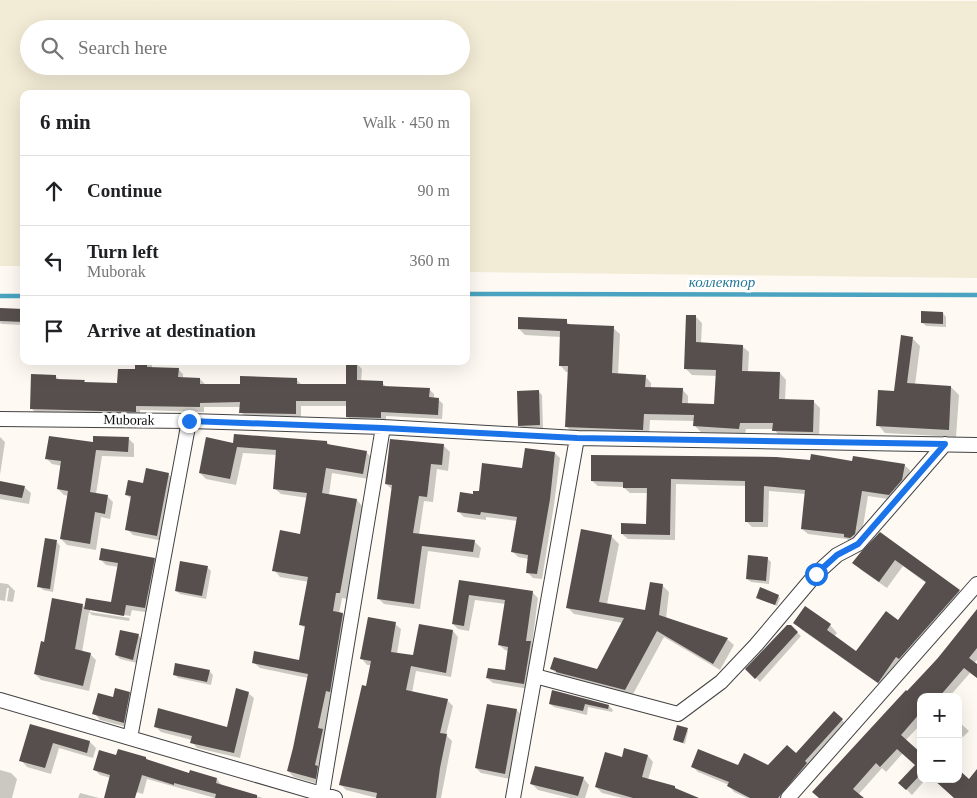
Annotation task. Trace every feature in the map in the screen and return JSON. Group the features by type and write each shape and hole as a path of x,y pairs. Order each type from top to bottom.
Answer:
{"street":[{"name":"Muborak","path":"0,419 189,421 577,438 977,445"},
{"path":"130,738 189,421"},
{"path":"322,794 383,428"},
{"path":"513,798 577,438"},
{"path":"535,676 678,714 721,682 756,645 816,574 837,555 858,544 945,444"},
{"path":"788,798 977,584"},
{"path":"0,700 335,798"}],"shaded area":[{"path":"0,0 977,1 977,278 470,272 470,90 20,90 20,266 0,266"}],"building":[{"path":"0,308 20,309 20,322 0,321"},
{"path":"921,311 943,312 943,324 921,323"},
{"path":"686,315 696,315 696,342 743,345 742,371 780,372 779,399 814,400 813,432 772,431 773,423 740,423 739,429 693,426 694,415 644,414 643,430 565,427 568,366 559,366 560,331 518,329 518,317 567,319 567,324 614,326 612,373 646,375 645,387 683,388 682,403 714,404 716,370 684,369"},
{"path":"901,335 913,337 907,383 951,386 949,430 876,426 878,390 894,391"},
{"path":"135,365 179,368 178,377 200,378 200,384 240,384 240,376 297,378 297,384 346,384 346,365 357,365 357,380 383,381 383,386 430,388 429,397 439,398 438,415 381,412 381,418 346,417 346,401 296,401 296,414 239,413 240,402 200,403 200,407 136,406 136,412 30,409 31,374 56,375 56,379 85,380 84,382 117,383 118,369 135,369"},
{"path":"539,390 540,425 518,426 517,391"},
{"path":"234,434 327,441 327,444 367,451 363,474 326,468 322,493 357,499 340,593 336,593 333,611 343,613 330,692 326,691 318,728 323,729 315,765 318,766 316,779 287,771 308,674 252,663 254,651 299,660 305,626 299,625 308,577 272,571 280,530 300,534 307,493 273,489 276,450 237,447 230,479 199,473 206,437 233,443"},
{"path":"49,436 93,442 93,436 129,437 128,452 96,450 90,492 108,495 105,514 95,512 90,544 60,539 68,491 57,489 61,461 45,459"},
{"path":"390,439 444,444 442,465 431,464 427,497 419,496 413,533 475,540 473,552 422,546 414,604 377,599 392,485 385,484"},
{"path":"525,448 555,452 550,499 537,574 526,573 528,555 511,552 517,517 481,512 480,515 457,512 460,492 473,494 473,491 479,491 482,463 522,468"},
{"path":"811,454 852,461 853,456 905,464 902,480 889,495 862,491 855,534 850,538 844,537 844,534 801,529 805,490 764,486 763,522 745,522 745,481 671,479 670,535 621,534 621,523 646,524 647,488 623,488 623,482 591,481 591,455 776,457 810,460"},
{"path":"146,468 169,473 157,536 125,530 131,496 125,495 128,480 143,483"},
{"path":"0,481 25,486 22,498 0,494"},
{"path":"581,529 612,535 599,602 645,610 650,582 663,584 659,615 728,638 713,664 657,631 625,690 550,669 554,657 597,669 624,618 566,608"},
{"path":"880,532 960,590 899,659 896,657 878,683 793,623 805,606 831,624 827,630 856,651 886,611 898,620 926,582 895,560 879,582 852,563"},
{"path":"45,538 57,540 50,589 37,587"},
{"path":"101,548 155,558 145,608 126,605 124,616 84,609 86,598 111,602 118,563 99,560"},
{"path":"748,555 768,557 766,581 746,579"},
{"path":"180,561 208,566 202,596 175,591"},
{"path":"459,580 533,591 526,641 531,641 524,684 486,678 488,668 505,670 508,647 498,645 505,600 469,595 464,626 452,624"},
{"path":"760,587 779,595 775,605 756,598"},
{"path":"52,598 83,604 75,649 91,653 83,686 34,674 41,641 44,642"},
{"path":"977,609 977,648 969,658 977,664 977,678 964,668 942,693 917,693 917,717 901,735 917,749 917,778 906,790 898,783 915,765 897,749 880,767 876,763 853,789 864,798 819,798 812,792 906,690 938,658"},
{"path":"368,617 396,622 391,652 413,655 419,624 453,630 446,673 411,666 406,690 448,699 440,733 447,734 436,798 376,798 377,793 339,785 362,685 366,686 371,661 360,659"},
{"path":"787,625 791,625 798,632 755,679 745,669"},
{"path":"120,630 139,634 133,660 115,655"},
{"path":"175,663 210,670 207,682 173,675"},
{"path":"115,688 130,692 124,723 92,714 98,693 113,697"},
{"path":"236,688 249,692 234,753 190,743 192,736 154,727 158,708 227,727"},
{"path":"552,690 609,705 608,709 585,704 583,711 549,704"},
{"path":"487,704 517,709 505,774 475,768"},
{"path":"834,711 843,719 805,761 807,763 778,798 750,798 727,786 729,782 691,767 698,749 738,765 744,753 768,765 787,745 796,753"},
{"path":"30,724 90,741 87,753 53,743 45,768 19,761"},
{"path":"677,725 688,728 683,743 673,740"},
{"path":"624,748 648,755 642,777 675,786 675,788 699,798 633,798 595,787 605,752 622,757"},
{"path":"118,749 189,773 190,770 217,778 216,783 257,795 257,798 215,798 216,794 174,783 174,785 142,775 135,798 104,798 110,775 93,770 99,750 116,755"},
{"path":"535,766 584,777 578,796 530,784"},
{"path":"977,769 977,798 954,798 937,783 962,783 962,773 969,779"}],"waterway":[{"name":"коллектор","path":"470,294 977,295"},
{"name":"коллектор","path":"0,296 20,296"}],"route":[{"path":"189,421 577,438 945,444 858,544 837,555 816,574"}]}
